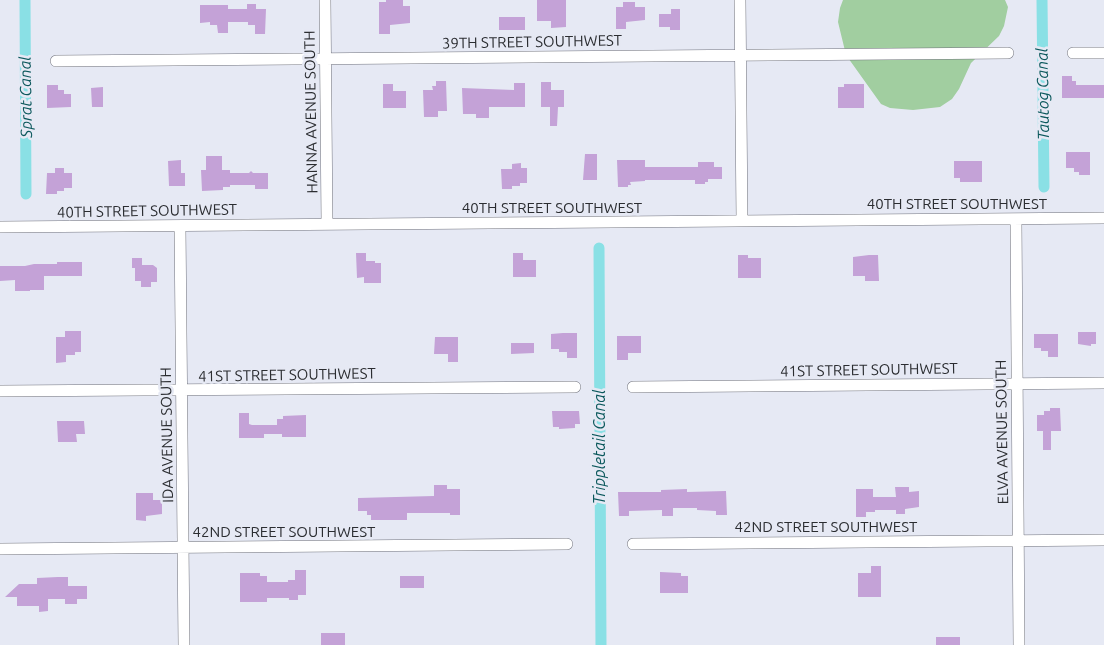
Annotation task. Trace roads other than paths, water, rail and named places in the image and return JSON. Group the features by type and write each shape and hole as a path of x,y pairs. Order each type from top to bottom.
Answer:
{"street":[{"name":"HANNA AVENUE SOUTH","path":"325,0 327,224"},
{"path":"740,0 742,221"},
{"name":"39TH STREET SOUTHWEST","path":"56,62 1008,53"},
{"path":"1073,53 1104,53"},
{"name":"40TH STREET SOUTHWEST","path":"0,227 1104,218"},
{"name":"ELVA AVENUE SOUTH","path":"1016,219 1019,645"},
{"name":"IDA AVENUE SOUTH","path":"180,226 184,645"},
{"name":"41ST STREET SOUTHWEST","path":"634,387 1104,383"},
{"name":"41ST STREET SOUTHWEST","path":"0,392 575,387"},
{"name":"42ND STREET SOUTHWEST","path":"634,544 1104,540"},
{"name":"42ND STREET SOUTHWEST","path":"0,549 568,544"}],"waterway":[{"name":"Sprat Canal","path":"25,0 26,194"},
{"name":"Tautog Canal","path":"1042,0 1044,187"},
{"name":"Trippletail Canal","path":"599,248 601,645"}]}
